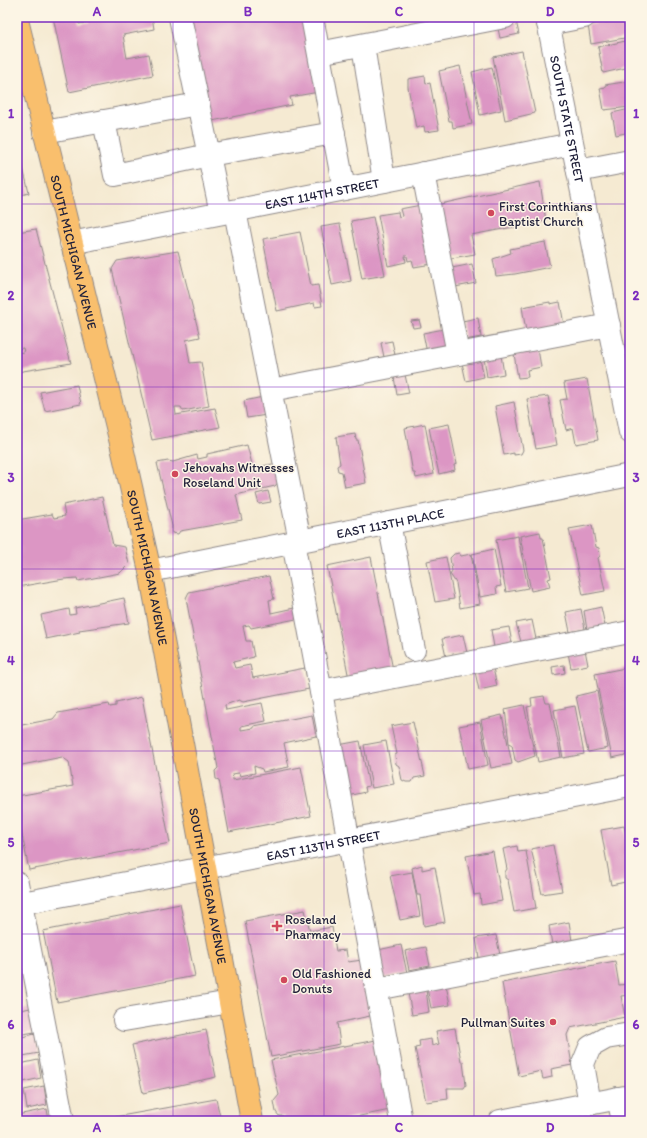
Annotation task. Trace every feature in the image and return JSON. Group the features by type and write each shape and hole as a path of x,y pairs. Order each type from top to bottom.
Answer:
{"main road":[{"name":"SOUTH MICHIGAN AVENUE","path":"17,20 122,447 150,571 252,1121"}],"street":[{"path":"180,17 209,156 228,212 271,390 321,692 401,1121"},
{"path":"312,17 344,189"},
{"path":"319,53 505,17"},
{"path":"548,20 584,17"},
{"name":"SOUTH STATE STREET","path":"548,20 630,432"},
{"path":"363,45 384,181"},
{"path":"44,132 198,104"},
{"path":"104,121 115,175 334,133"},
{"name":"EAST 114TH STREET","path":"71,243 572,144"},
{"path":"578,171 630,161"},
{"path":"423,173 458,354"},
{"path":"271,390 609,325"},
{"name":"EAST 113TH PLACE","path":"150,571 630,475"},
{"path":"389,523 414,650"},
{"path":"321,692 630,632"},
{"name":"EAST 113TH STREET","path":"18,897 206,868 630,786"},
{"path":"18,897 63,1121"},
{"path":"377,989 630,940"},
{"path":"124,1020 230,1002"},
{"path":"590,1104 583,1064 590,1047 606,1038 630,1034"},
{"path":"500,1121 624,1097 623,1121"}],"building":[{"path":"53,17 78,17 79,24 90,22 89,19 100,17 118,17 118,20 124,17 152,17 154,29 123,35 127,58 149,54 153,75 69,92"},
{"path":"186,17 304,17 319,92 290,97 292,105 207,122"},
{"path":"630,18 630,37 591,44 588,25"},
{"path":"516,21 519,34 500,38 497,24"},
{"path":"630,40 630,67 603,73 598,47"},
{"path":"522,51 535,113 505,120 493,57"},
{"path":"460,66 472,124 453,128 452,121 449,121 439,71"},
{"path":"492,67 501,110 480,115 472,72"},
{"path":"425,76 426,84 430,83 439,130 425,132 424,126 416,128 408,87 408,79"},
{"path":"630,81 630,107 604,110 600,88 606,87 605,85"},
{"path":"630,109 630,132 616,135 612,113"},
{"path":"17,142 29,193 17,196"},
{"name":"First Corinthians Baptist Church","path":"540,182 546,221 471,235 475,254 446,259 436,205"},
{"path":"421,205 432,264 414,267 412,260 408,261 407,256 405,256 406,262 388,266 378,215 398,212 399,217 402,216 400,209"},
{"path":"373,217 385,275 362,279 351,221"},
{"path":"340,224 351,281 332,285 321,227"},
{"path":"36,229 71,363 17,372 17,353 24,352 23,348 17,349 17,232"},
{"path":"300,232 311,286 318,285 322,306 315,307 314,303 277,311 263,239"},
{"path":"545,242 550,267 496,276 493,259 511,253 510,249"},
{"path":"178,251 200,337 186,340 190,363 201,362 209,406 183,411 181,407 175,407 176,415 215,408 220,427 152,440 112,269 117,261"},
{"path":"472,264 476,283 455,287 452,268"},
{"path":"550,302 550,304 560,302 564,325 526,331 522,307"},
{"path":"478,318 481,337 465,340 462,321"},
{"path":"419,320 421,327 413,328 411,321"},
{"path":"444,329 448,349 427,353 423,333"},
{"path":"392,341 395,355 384,357 381,343"},
{"path":"538,349 541,367 527,370 528,377 518,378 514,354"},
{"path":"501,355 504,374 487,377 484,358"},
{"path":"480,359 484,377 466,381 462,363"},
{"path":"405,375 409,393 397,395 394,377"},
{"path":"587,379 598,440 576,444 573,428 566,430 560,400 567,399 564,383"},
{"path":"77,385 81,404 45,411 40,392"},
{"path":"548,396 557,445 536,449 527,399"},
{"path":"263,397 267,415 247,418 244,401"},
{"path":"514,402 523,450 521,454 514,455 514,453 504,455 495,406"},
{"path":"425,424 434,474 416,478 415,473 413,473 405,428"},
{"path":"449,424 457,464 454,465 455,470 439,474 429,428"},
{"path":"355,434 356,440 358,440 366,483 345,487 342,472 338,471 337,466 340,464 336,437"},
{"path":"247,445 253,468 277,463 280,480 275,486 236,495 242,520 180,531 178,534 172,533 172,526 157,463 168,461 173,462 197,455 198,459 207,457 207,454"},
{"path":"268,491 271,502 259,504 256,494"},
{"path":"102,497 113,545 125,547 129,564 120,573 78,581 77,578 64,579 17,587 17,520 52,514 54,518 65,516 63,505"},
{"path":"592,525 596,547 599,548 600,556 598,558 605,591 583,595 569,529"},
{"path":"540,532 541,538 543,538 551,578 548,579 550,587 531,591 520,536"},
{"path":"518,536 528,588 506,592 496,540"},
{"path":"494,549 501,586 496,587 497,594 480,597 472,554"},
{"path":"459,553 461,556 471,554 480,604 460,608 456,583 450,574 452,571 450,558 454,554"},
{"path":"371,557 393,670 349,679 327,566"},
{"path":"446,557 454,599 435,602 427,561"},
{"path":"269,576 274,599 269,600 271,613 294,608 296,619 251,628 249,625 243,626 246,641 251,641 254,657 233,662 235,668 250,665 253,678 305,668 309,689 243,702 239,700 225,705 226,710 262,703 266,721 241,726 241,730 254,728 254,726 312,715 316,736 284,743 289,767 263,772 262,769 254,766 255,773 240,776 239,773 232,774 233,780 301,767 311,816 229,832 219,780 216,779 215,771 218,768 186,598 189,592"},
{"path":"124,598 129,623 79,630 80,632 46,639 41,615 69,609 70,615 76,614 75,608"},
{"path":"601,607 605,626 587,630 584,611"},
{"path":"581,609 585,629 570,632 566,612"},
{"path":"532,620 536,639 521,642 516,623"},
{"path":"509,627 512,643 494,647 491,630"},
{"path":"463,635 467,653 446,657 442,639"},
{"path":"585,650 588,665 571,668 568,653"},
{"path":"564,665 565,673 553,675 552,667"},
{"path":"630,667 630,754 612,758 595,674"},
{"path":"493,668 497,686 479,690 475,672"},
{"path":"597,691 608,748 588,752 576,696"},
{"path":"544,696 546,703 550,703 561,757 538,762 527,707 532,706 531,698"},
{"path":"142,697 170,843 29,870 17,810 17,796 73,786 69,762 62,757 17,766 17,726 53,719 58,713 109,704 110,707 116,706 116,703"},
{"path":"524,705 535,756 518,762 515,760 512,745 509,743 505,709"},
{"path":"575,706 584,754 563,758 554,710"},
{"path":"502,715 512,764 491,768 481,720"},
{"path":"413,722 425,776 414,778 412,782 406,782 402,780 399,766 396,764 395,755 397,754 391,726"},
{"path":"480,722 488,765 468,769 459,726"},
{"path":"360,741 369,786 365,787 366,792 348,796 338,745"},
{"path":"386,741 394,784 372,788 364,745"},
{"path":"624,826 630,857 630,881 611,885 601,830"},
{"path":"553,845 562,891 542,894 531,849"},
{"path":"517,846 518,852 526,851 536,908 514,912 508,880 505,878 505,872 507,869 503,849"},
{"path":"493,851 502,901 481,905 480,894 474,895 466,856"},
{"path":"422,865 422,870 435,867 445,922 424,926 420,895 417,895 412,868"},
{"path":"412,872 420,916 400,920 390,876"},
{"path":"180,904 195,976 57,1002 43,931"},
{"path":"305,910 310,931 332,927 336,951 346,950 348,962 362,960 370,1016 337,1023 340,1044 271,1057 245,921"},
{"path":"569,922 572,941 552,945 549,926"},
{"path":"496,935 500,955 479,958 476,938"},
{"path":"401,945 407,973 384,978 378,950"},
{"path":"426,947 430,966 409,970 405,951"},
{"name":"Pullman Suites","path":"615,961 619,985 628,984 630,995 621,996 625,1017 570,1028 567,1035 572,1065 551,1069 552,1077 543,1079 541,1071 519,1076 502,983"},
{"path":"446,985 450,1005 431,1008 427,988"},
{"path":"426,990 429,1012 412,1015 408,993"},
{"path":"30,1008 35,1032 17,1035 17,1011"},
{"path":"455,1028 461,1061 463,1062 466,1085 464,1088 447,1088 448,1099 426,1102 415,1048 420,1047 419,1041 431,1039 432,1046 439,1044 436,1031"},
{"path":"206,1030 216,1077 143,1093 132,1045"},
{"path":"35,1034 39,1053 17,1057 17,1038"},
{"path":"376,1040 390,1110 335,1121 284,1121 283,1116 279,1116 276,1112 274,1101 279,1095 271,1060"},
{"path":"38,1060 41,1078 23,1082 20,1064"},
{"path":"44,1086 47,1105 27,1109 24,1090"},
{"path":"216,1099 221,1121 116,1121 115,1117"},
{"path":"47,1109 49,1121 17,1121 17,1115"}],"place":[{"name":"First Corinthians Baptist Church","path":"491,213"},
{"name":"Jehovahs Witnesses Roseland Unit","path":"175,474"},
{"name":"Roseland Pharmacy","path":"277,926"},
{"name":"Old Fashioned Donuts","path":"284,980"},
{"name":"Pullman Suites","path":"553,1022"}]}
